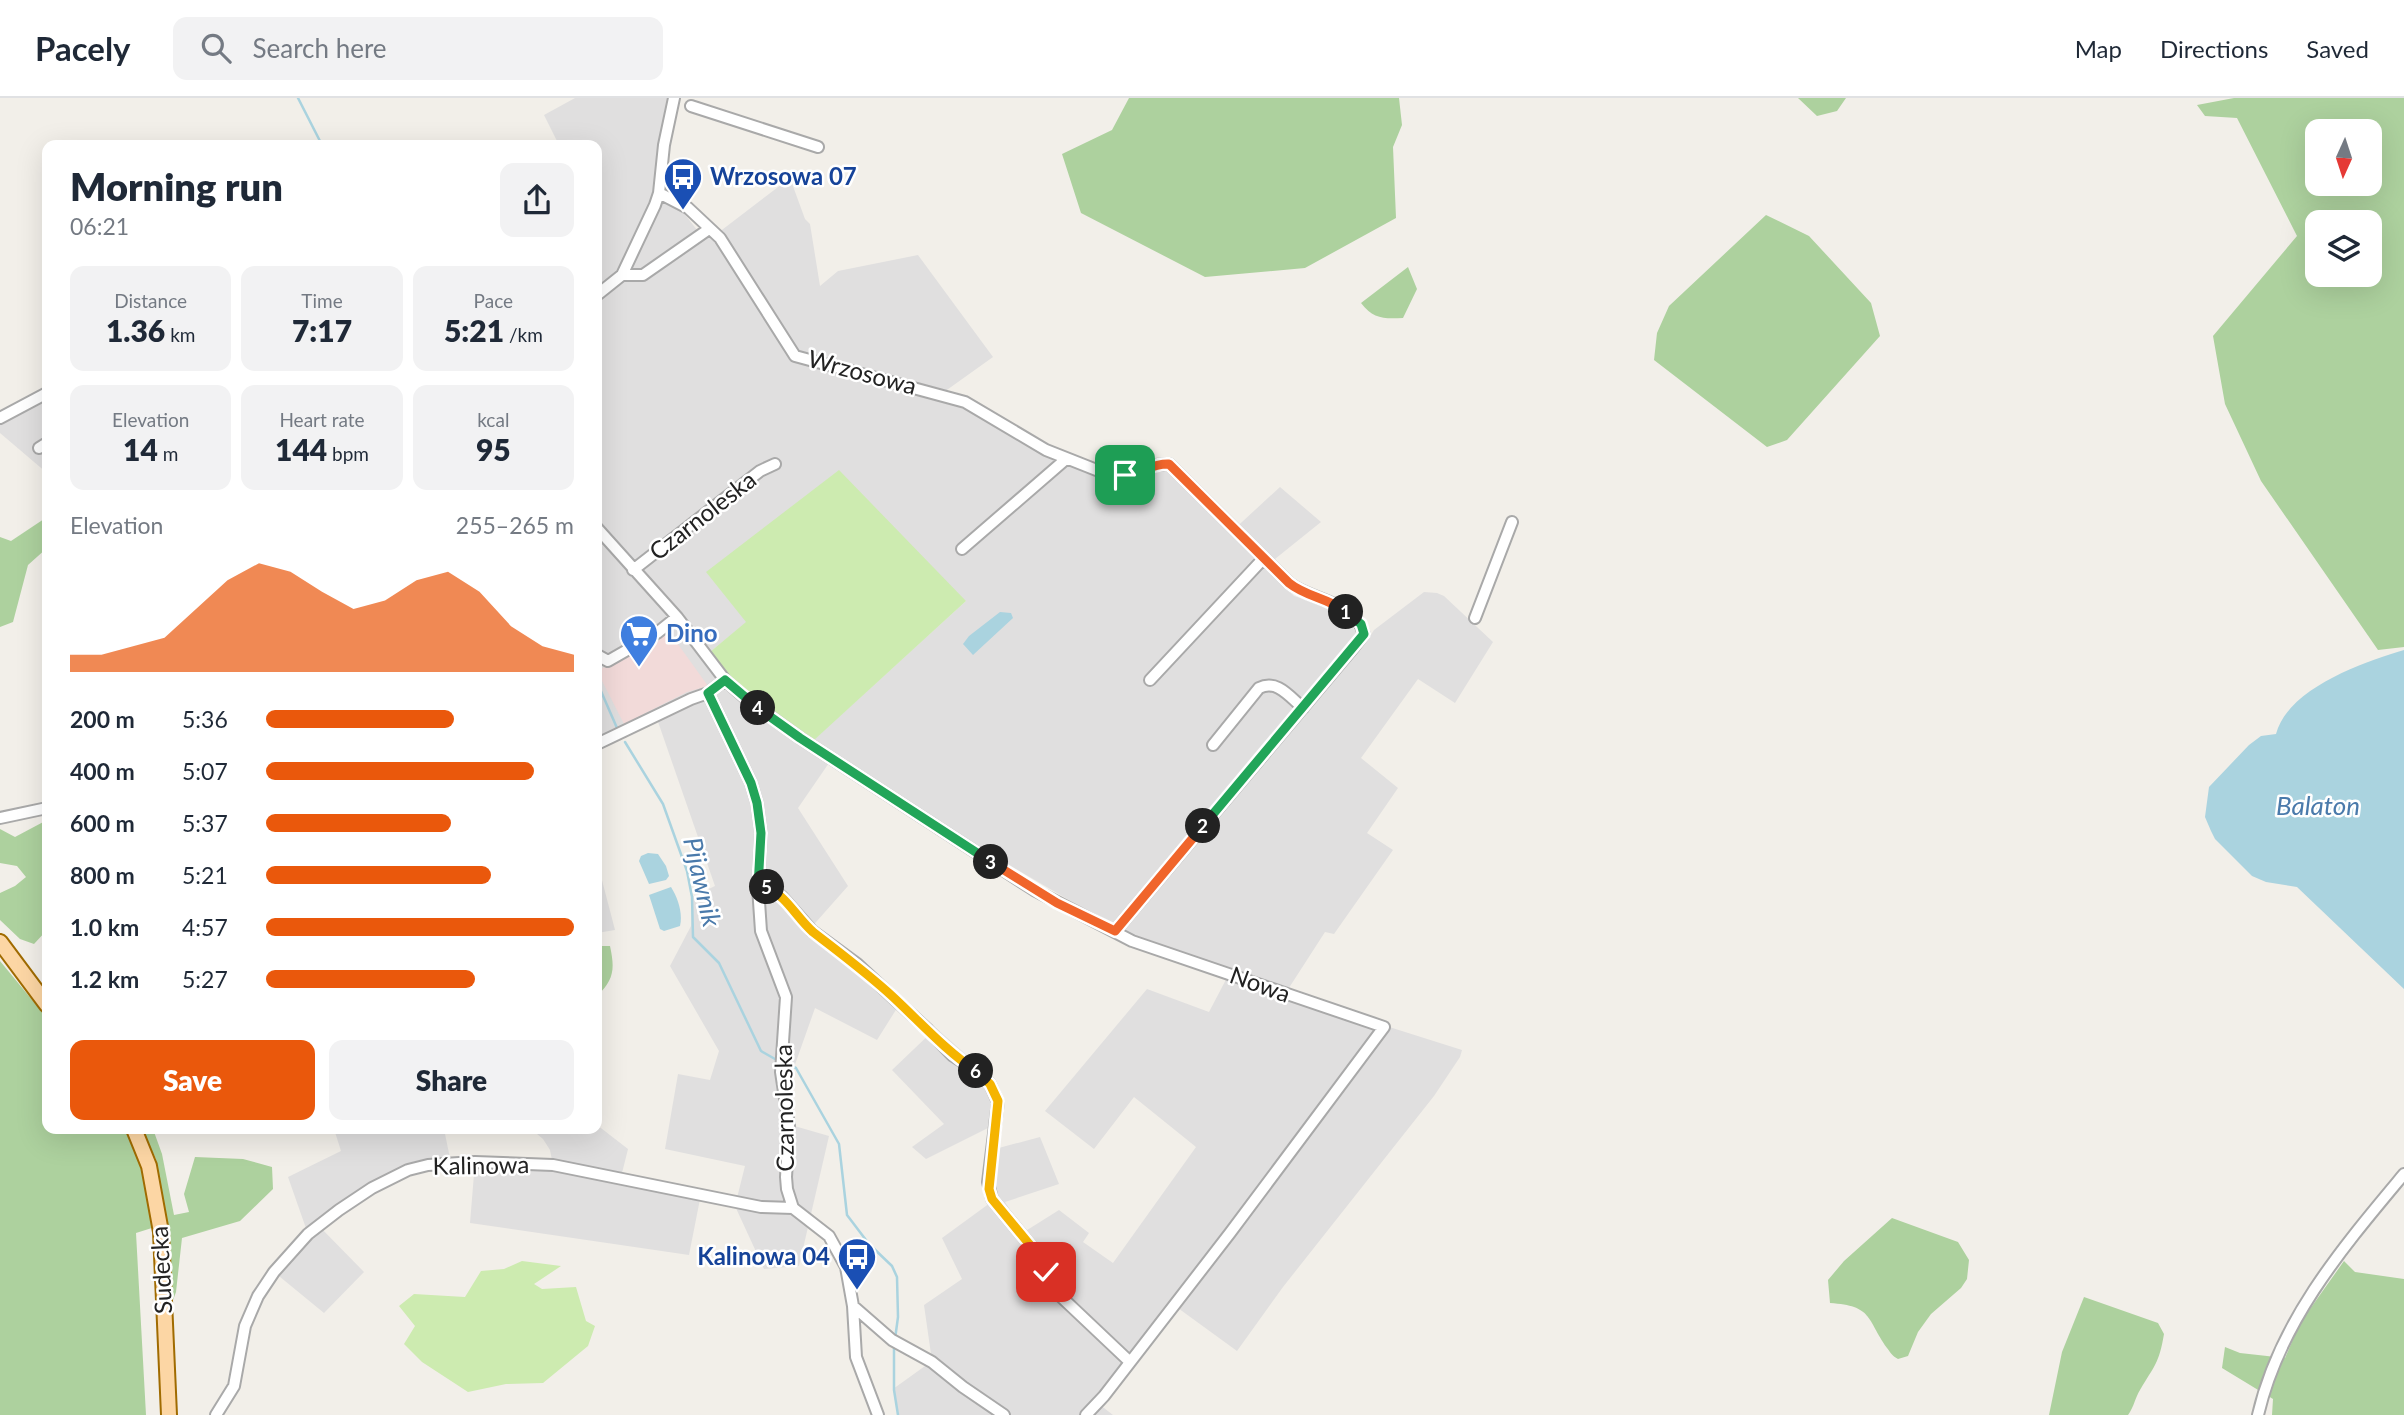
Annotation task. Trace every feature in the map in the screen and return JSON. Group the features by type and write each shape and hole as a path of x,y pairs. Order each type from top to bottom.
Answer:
{"main road":[{"path":"0,942 42,998"},
{"name":"Sudecka","path":"136,1134 149,1166 162,1232 169,1415"}],"street":[{"path":"602,292 622,275 648,224 659,193 664,145 674,98"},
{"path":"691,106 818,147"},
{"name":"Wrzosowa","path":"659,193 688,208 720,238 795,356 965,402 1025,439 1066,459 1114,474 1135,474 1156,465 1169,464 1298,590 1340,607 1363,629 1364,634 1115,931"},
{"path":"622,275 643,275 709,229"},
{"path":"0,418 42,396"},
{"path":"962,549 1066,459"},
{"name":"Czarnoleska","path":"633,570 760,471 775,464"},
{"path":"1475,618 1512,522"},
{"name":"Czarnoleska","path":"602,534 677,617 725,680"},
{"path":"1150,680 1264,559"},
{"path":"602,658 608,661 657,633 677,617"},
{"path":"602,742 708,693 725,680"},
{"name":"Nowa","path":"725,680 792,733 1034,890 1154,950 1384,1027 1230,1233 1086,1415"},
{"path":"1213,745 1259,688 1268,684 1275,685 1303,708"},
{"name":"Czarnoleska","path":"708,693 751,783 757,803 761,833 758,887 761,931 786,997 781,1072 789,1125 786,1177 793,1208"},
{"path":"0,818 42,809"},
{"path":"758,887 770,887 782,897 812,930 857,964 952,1055 990,1084 998,1101 988,1182 992,1199 1030,1245 1056,1292 1130,1362"},
{"name":"Kalinowa","path":"216,1415 234,1386 245,1326 258,1296 274,1272 308,1234 339,1210 372,1188 408,1170 452,1163 553,1165 761,1207 793,1208"},
{"path":"2258,1415 2268,1381 2288,1334 2314,1289 2350,1237 2404,1174"},
{"path":"793,1208 829,1236 846,1267 853,1306 856,1357 878,1415"},
{"path":"853,1306 897,1343 932,1362 1004,1415"}],"shaded area":[{"path":"575,98 673,98 656,194 663,202 683,212 697,230 714,236 790,178 805,219 810,224 820,286 838,271 918,255 993,357 937,397 977,409 1018,436 1115,475 1158,469 1168,472 1230,533 1280,487 1321,522 1265,567 1294,596 1326,606 1356,631 1369,638 1374,630 1424,592 1437,593 1444,596 1493,642 1455,703 1418,679 1361,758 1398,788 1367,833 1393,850 1334,934 1325,932 1285,994 1462,1050 1460,1057 1434,1096 1283,1287 1237,1351 1171,1303 1095,1401 1113,1415 899,1415 893,1389 932,1361 924,1305 962,1279 942,1238 990,1203 990,1127 926,1159 912,1147 944,1124 892,1070 936,1028 979,1066 1001,1091 995,1149 1040,1137 1059,1184 1005,1202 1024,1232 1059,1210 1089,1233 1083,1242 1113,1263 1196,1147 1134,1097 1094,1149 1045,1111 1147,989 1209,1012 1231,970 1127,934 810,743 966,601 707,572 747,622 710,652 729,681 831,760 798,808 848,886 809,930 899,1005 877,1040 815,1008 786,1090 791,1125 829,1136 799,1266 764,1269 735,1206 745,1166 665,1149 678,1074 710,1080 719,1051 670,966 691,926 692,897 715,886 656,716 602,741 602,140 556,140 544,115"},
{"path":"42,394 42,469 0,433 0,416"},
{"path":"670,633 708,686 687,692 624,724 602,681 602,668"},
{"path":"602,880 615,930 602,932"},
{"path":"602,1129 628,1149 621,1177 701,1194 689,1255 470,1223 475,1162 553,1165 550,1150 537,1134 602,1134"},
{"path":"336,1134 445,1134 451,1163 408,1170 319,1226 364,1272 324,1313 274,1272 308,1234 288,1177 341,1151"}],"green space":[{"path":"1129,98 1399,98 1402,125 1393,147 1396,218 1305,268 1205,277 1081,213 1062,154 1112,130"},
{"path":"1798,98 1846,98 1837,111 1817,116"},
{"path":"2234,98 2404,98 2404,647 2378,650 2261,481 2225,404 2213,336 2297,236 2237,118 2205,116 2197,105"},
{"path":"1766,215 1809,236 1871,303 1880,336 1787,440 1767,447 1654,360 1657,333 1669,306"},
{"path":"1408,267 1417,289 1403,318 1379,317 1365,308 1361,303"},
{"path":"839,470 966,601 813,741 782,721 729,679 710,652 746,622 706,572"},
{"path":"42,520 42,552 28,565 13,622 0,627 0,537 11,541"},
{"path":"42,823 42,935 34,944 20,939 0,920 0,893 26,877 17,866 0,863 0,829 15,837"},
{"path":"602,946 610,946 613,968 602,990"},
{"path":"0,961 42,1012 42,1134 133,1134 157,1194 155,1227 136,1233 146,1415 0,1415"},
{"path":"144,1134 155,1134 162,1154 174,1215 189,1212 184,1194 195,1157 243,1159 272,1167 273,1189 240,1221 182,1238 176,1292 172,1303 166,1215 156,1159"},
{"path":"1892,1218 1958,1242 1969,1260 1967,1279 1961,1288 1931,1314 1918,1332 1908,1356 1898,1359 1880,1338 1867,1315 1854,1307 1830,1303 1828,1280 1844,1261"},
{"path":"522,1261 561,1266 534,1284 542,1289 576,1287 586,1321 595,1326 588,1346 543,1383 506,1384 468,1392 422,1362 404,1344 415,1326 399,1306 414,1294 465,1297 481,1271 504,1269"},
{"path":"2344,1261 2355,1272 2404,1279 2404,1415 2272,1415 2273,1399 2222,1368 2225,1347 2240,1353 2285,1358 2300,1323"},
{"path":"2084,1297 2158,1323 2164,1334 2158,1359 2128,1415 2049,1415 2062,1352"}],"water":[{"path":"1000,612 1011,613 1013,618 973,655 963,644 969,636"},
{"name":"Balaton","path":"2404,650 2404,989 2297,887 2266,882 2252,876 2215,839 2205,817 2209,787 2249,745 2261,736 2276,734 2283,718 2295,703 2330,679"},
{"path":"648,853 658,854 666,866 669,876 666,880 649,884 639,861 641,856"},
{"path":"671,887 679,906 680,926 664,931 660,929 649,895"}],"waterway":[{"name":"Pijawnik","path":"298,98 319,140"},
{"name":"Pijawnik","path":"602,694 617,728"},
{"name":"Pijawnik","path":"625,742 663,804 687,871 692,897 693,937 719,963 761,1051 775,1059"},
{"name":"Pijawnik","path":"786,1064 796,1068 839,1144 847,1215 869,1244 892,1266 897,1277 898,1317 895,1339"},
{"name":"Pijawnik","path":"894,1345 894,1390 898,1415"}],"place":[{"name":"Wrzosowa 07","path":"683,211"},
{"name":"Dino","path":"639,668"},
{"name":"Kalinowa 04","path":"857,1291"}],"route":[{"path":"1046,1272 1030,1245 992,1199 989,1189 998,1101 990,1084 952,1055 857,964 812,930 782,897 770,887 758,887 761,833 757,803 751,783 708,693 725,680 776,722 1034,890 1115,931 1364,634 1361,624 1340,607 1298,590 1289,583 1169,464 1156,465 1135,474 1125,475"}]}
